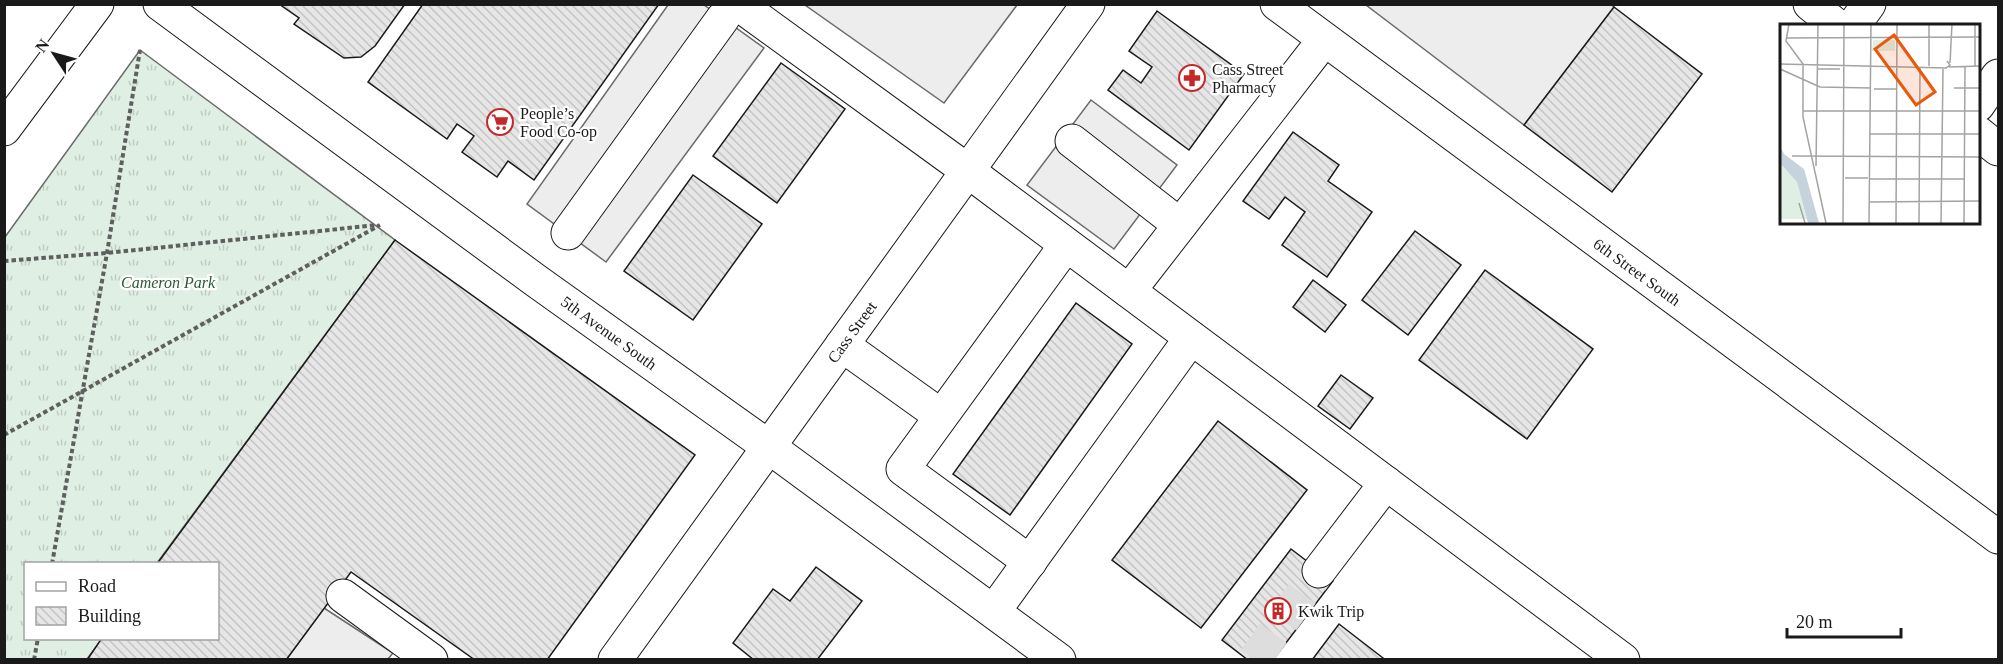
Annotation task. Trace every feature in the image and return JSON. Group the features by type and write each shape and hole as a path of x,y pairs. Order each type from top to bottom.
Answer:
{"street":[{"path":"4,129 97,4"},
{"name":"5th Avenue South","path":"160,4 525,273 769,447 1059,660"},
{"name":"Cass Street","path":"615,660 1088,4"},
{"name":"6th Street South","path":"1277,4 1998,537"},
{"path":"1810,4 1835,24"},
{"path":"1854,24 1869,4"},
{"path":"568,233 731,11 968,171 1623,660"},
{"path":"1129,291 1324,39"},
{"path":"1979,102 1998,76"},
{"path":"1979,135 1998,149"},
{"path":"1072,141 1180,225"},
{"path":"1030,562 903,469 1066,244"},
{"path":"994,611 1191,338"},
{"path":"842,345 941,416"},
{"path":"1319,571 1386,483"},
{"path":"343,596 431,660"}],"path":[{"path":"52,562 140,50"},
{"path":"4,261 107,253 380,225 4,435"},
{"path":"34,660 38,640"}],"green space":[{"name":"Cameron Park","path":"140,50 395,240 158,562 24,562 24,640 101,640 87,659 5,660 5,237"}],"shaded area":[{"path":"1610,4 1614,7 1524,125 1366,5"},
{"path":"668,5 704,5 764,48 606,262 527,204"},
{"path":"805,5 1017,5 944,103"},
{"path":"1091,100 1177,165 1114,249 1027,185"},
{"path":"324,608 393,653 388,659 286,660"}],"building":[{"path":"279,4 405,4 375,46 361,57 344,58 294,24 299,18"},
{"path":"423,4 659,4 534,180 508,161 497,177 462,152 474,136 457,124 447,139 368,82"},
{"path":"1614,7 1702,74 1612,192 1524,125"},
{"name":"Cass Street Pharmacy","path":"1157,11 1244,74 1189,150 1108,90 1123,70 1141,83 1152,67 1129,51"},
{"path":"781,63 845,109 777,203 713,156"},
{"path":"1293,132 1339,165 1328,181 1372,212 1327,277 1282,245 1305,212 1285,197 1269,219 1243,201"},
{"path":"693,175 762,224 693,320 624,271"},
{"path":"1415,231 1461,265 1408,335 1362,300"},
{"path":"395,240 695,455 547,660 475,660 351,572 286,660 87,660 101,640 219,640 219,562 158,562"},
{"path":"1485,270 1593,349 1527,439 1419,360"},
{"path":"1313,280 1346,305 1325,332 1293,307"},
{"path":"1076,303 1132,344 1010,515 953,474"},
{"path":"1341,375 1373,398 1350,429 1318,406"},
{"path":"1218,421 1307,490 1201,628 1112,560"},
{"name":"Kwik Trip","path":"1291,549 1333,581 1273,660 1248,660 1222,640"},
{"path":"816,567 862,601 817,660 754,660 733,643 773,589 790,601"},
{"path":"1339,624 1383,658 1381,660 1312,660"}],"tunnel":[{"path":"1254,660 1319,571"}],"place":[{"name":"Cass Street Pharmacy","path":"1192,78"},
{"name":"People’s Food Co-op","path":"500,122"},
{"name":"Kwik Trip","path":"1278,611"}]}
